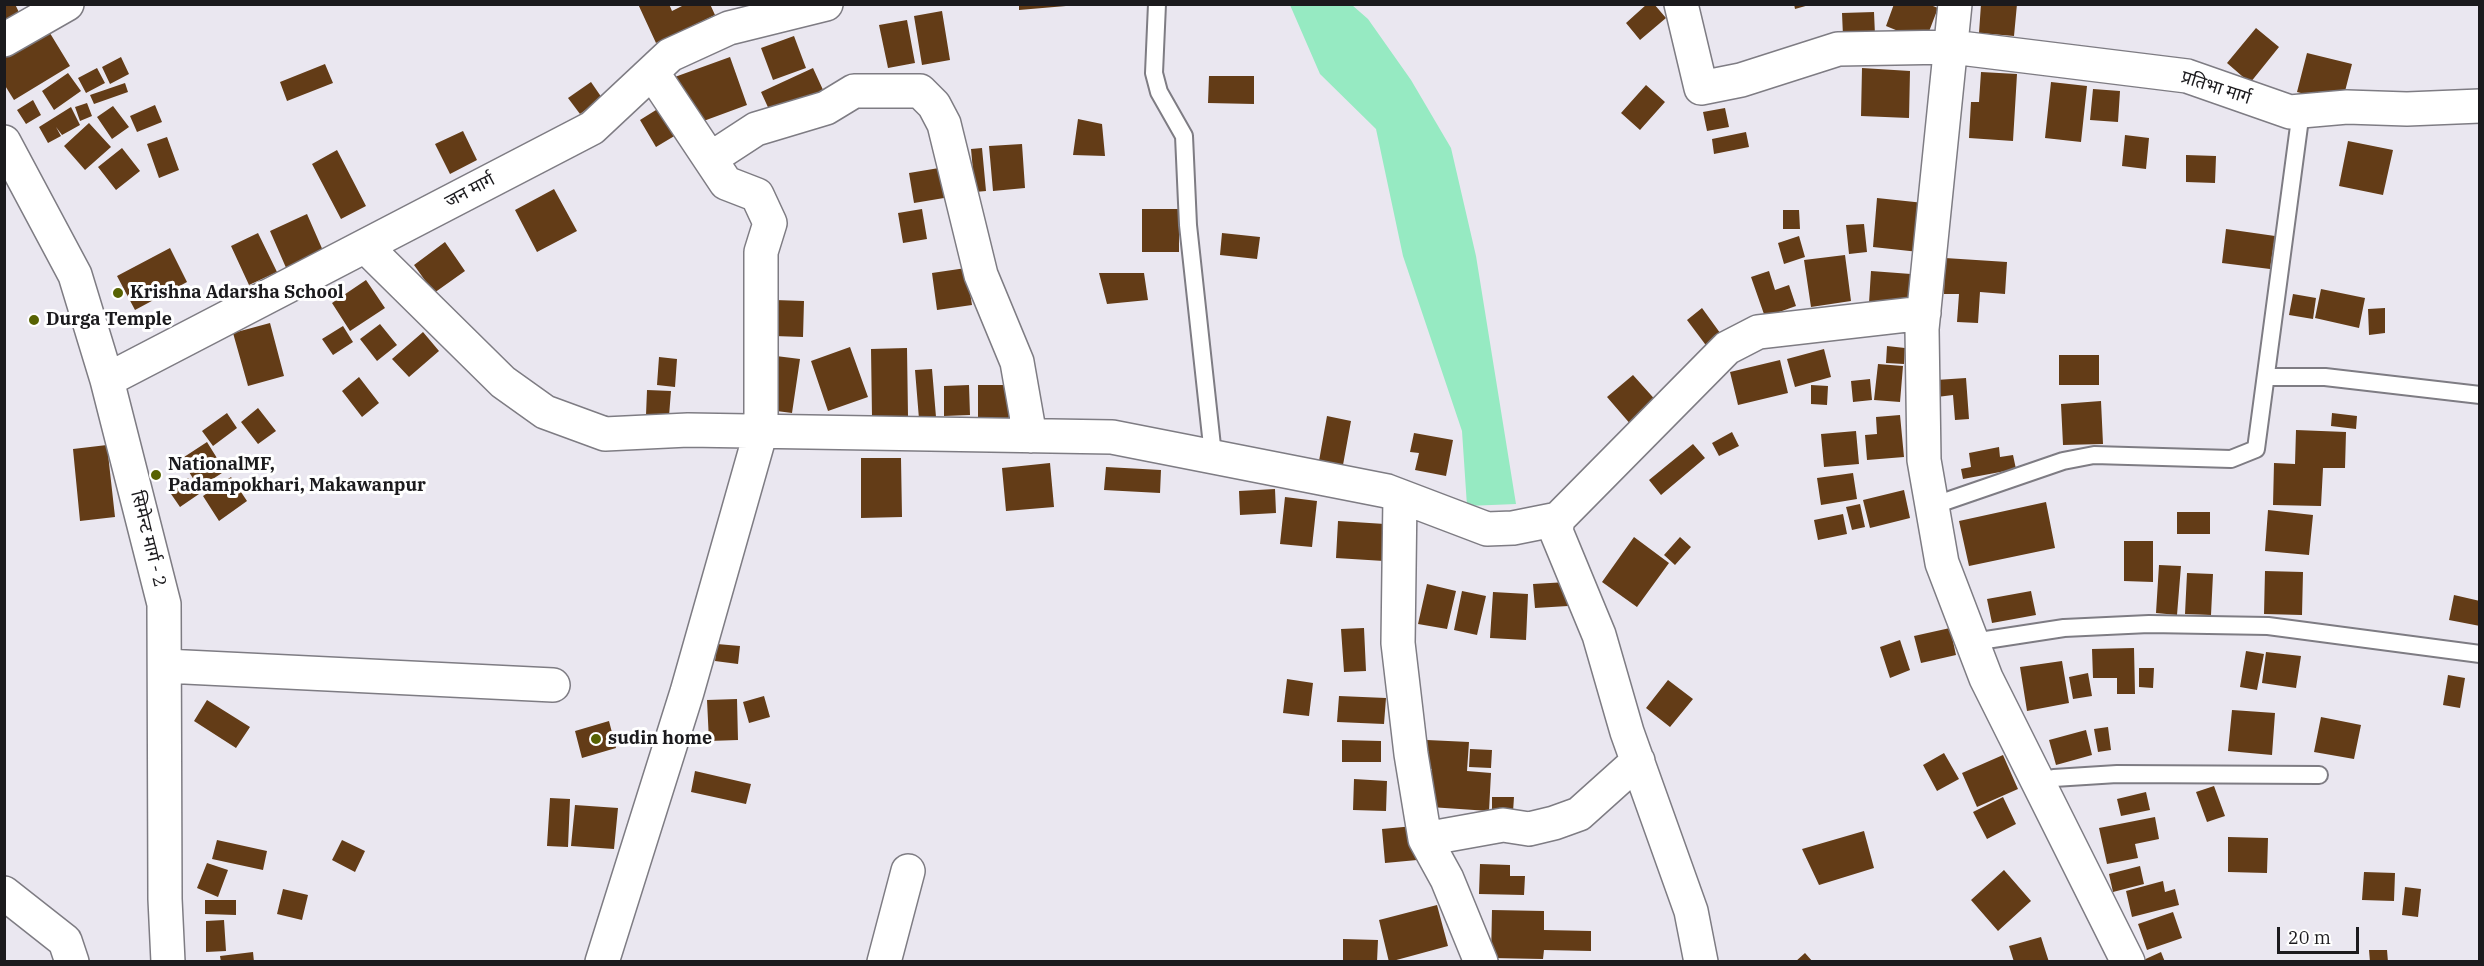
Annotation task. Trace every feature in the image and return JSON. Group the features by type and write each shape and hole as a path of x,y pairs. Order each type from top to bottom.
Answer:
{"street":[{"path":"4,40 68,4"},
{"name":"जन मार्ग","path":"107,380 592,128 670,55 763,12 826,4"},
{"name":"प्रतिभा मार्ग","path":"1681,4 1701,88 1741,80 1838,49 1952,47 2187,76 2290,112 2347,107 2480,106"},
{"path":"1955,4 1924,313 1924,460 1942,563 1986,678 2128,962"},
{"path":"602,962 687,692 762,431 761,252 770,223 757,195 726,183 652,72"},
{"path":"710,159 756,129 826,108 854,91 920,91 926,95 944,124 981,275 1017,362 1030,436"},
{"name":"सिमेन्ट मार्ग - 2","path":"4,142 75,275 107,380 164,604 165,899 168,962"},
{"path":"365,246 503,382 545,412 605,434 688,430 1112,437 1213,455 1400,496 1486,529 1513,528 1558,519 1727,348 1758,332 1924,313"},
{"path":"1400,496 1398,643 1407,731 1425,839 1447,879 1481,962"},
{"path":"1558,519 1556,531 1599,635 1638,761 1691,911 1701,962"},
{"path":"165,666 553,685"},
{"path":"1425,839 1503,825 1529,829 1579,814 1638,761"},
{"path":"884,962 908,871"},
{"path":"4,893 65,941 72,962"},
{"path":"4,916 62,962"}],"lane":[{"path":"1157,4 1154,73 1159,92 1185,136 1188,225 1213,455"},
{"path":"1932,506 2063,460 2094,455 2231,459 2256,449 2301,111"},
{"path":"2266,377 2325,377 2480,395"},
{"path":"1972,642 2064,628 2149,624 2256,626 2480,654"},
{"path":"2040,785 2054,778 2117,774 2319,775"}],"green space":[{"path":"1290,5 1352,5 1368,19 1411,80 1451,148 1476,256 1516,504 1467,506 1462,431 1403,256 1376,129 1320,74"}],"building":[{"path":"4,4 15,4 24,23 4,34"},
{"path":"638,4 669,4 672,11 686,4 710,4 715,15 656,43"},
{"path":"1019,4 1066,4 1066,6 1019,10"},
{"path":"1647,4 1654,4 1666,18 1640,40 1626,23"},
{"path":"1794,4 1809,4 1809,5 1795,9"},
{"path":"1894,4 1928,4 1938,8 1925,42 1886,26"},
{"path":"1981,4 2017,4 2014,36 1979,33"},
{"path":"942,11 950,60 922,65 914,16"},
{"path":"1874,12 1875,35 1843,36 1842,13"},
{"path":"907,20 915,63 888,68 879,25"},
{"path":"45,25 70,66 14,100 4,84 4,56"},
{"path":"2256,28 2279,47 2250,83 2227,63"},
{"path":"794,36 806,68 773,80 761,48"},
{"path":"2307,53 2352,64 2342,103 2297,92"},
{"path":"121,57 129,74 110,84 102,67"},
{"path":"730,57 747,105 690,126 672,78"},
{"path":"325,64 333,83 287,101 280,82"},
{"path":"97,68 105,83 86,93 78,78"},
{"path":"813,68 824,92 772,116 761,92"},
{"path":"1862,68 1910,71 1909,118 1861,116"},
{"path":"1981,72 2017,74 2013,141 1969,138 1971,102 1979,102"},
{"path":"68,73 81,91 54,110 42,91"},
{"path":"1209,76 1254,76 1254,104 1208,103"},
{"path":"591,82 602,98 580,114 568,98"},
{"path":"2051,82 2087,86 2081,142 2045,138"},
{"path":"125,83 128,92 94,104 90,95"},
{"path":"1646,85 1665,102 1640,130 1621,113"},
{"path":"2093,89 2120,91 2118,122 2090,120"},
{"path":"33,100 41,115 26,124 17,110"},
{"path":"87,103 92,116 80,121 75,107"},
{"path":"155,105 162,122 137,132 130,116"},
{"path":"664,105 681,132 656,147 640,120"},
{"path":"113,106 129,127 112,139 97,117"},
{"path":"71,107 80,125 62,135 56,127 61,136 48,143 39,127"},
{"path":"1725,108 1729,127 1707,131 1703,112"},
{"path":"1078,119 1102,124 1105,156 1073,155"},
{"path":"89,123 111,147 85,170 64,146"},
{"path":"463,131 477,160 450,174 435,144"},
{"path":"1746,132 1749,147 1714,154 1712,139"},
{"path":"2125,135 2149,138 2146,169 2122,166"},
{"path":"167,137 179,170 159,178 147,144"},
{"path":"2348,141 2393,150 2383,195 2339,186"},
{"path":"1022,144 1025,188 993,191 989,146"},
{"path":"122,148 140,171 116,190 98,167"},
{"path":"982,148 986,191 975,192 971,149"},
{"path":"337,150 366,206 341,219 312,164"},
{"path":"2186,155 2216,156 2215,183 2186,182"},
{"path":"945,167 950,197 914,203 909,173"},
{"path":"554,189 577,231 537,252 515,210"},
{"path":"1877,198 1924,203 1919,252 1873,247"},
{"path":"922,209 927,239 903,243 898,213"},
{"path":"1142,209 1179,209 1179,252 1142,252"},
{"path":"1783,210 1799,210 1800,229 1783,229"},
{"path":"307,214 324,253 287,270 270,231"},
{"path":"1864,224 1867,252 1849,254 1846,225"},
{"path":"2226,229 2275,236 2270,269 2222,263"},
{"path":"258,233 277,272 249,285 231,246"},
{"path":"1222,233 1260,237 1257,259 1220,255"},
{"path":"1799,236 1805,257 1784,264 1778,243"},
{"path":"445,242 465,271 434,293 414,265"},
{"path":"170,248 187,282 135,310 117,276"},
{"path":"1845,255 1851,301 1811,307 1804,260"},
{"path":"1945,258 2007,262 2005,294 1980,292 1978,323 1957,322 1959,294 1944,294"},
{"path":"966,268 972,305 937,310 932,273"},
{"path":"1769,271 1775,290 1789,285 1796,306 1765,317 1751,277"},
{"path":"1871,271 1911,274 1909,305 1869,303"},
{"path":"1099,273 1144,273 1148,300 1107,304"},
{"path":"366,280 385,308 350,331 332,303"},
{"path":"2321,289 2365,298 2359,328 2315,318"},
{"path":"2293,294 2316,298 2313,319 2289,315"},
{"path":"775,300 804,301 803,337 774,336"},
{"path":"1702,308 1723,337 1708,348 1687,320"},
{"path":"2385,308 2385,333 2369,335 2368,309"},
{"path":"270,323 284,376 248,386 233,333"},
{"path":"380,324 397,345 377,361 360,339"},
{"path":"343,326 353,342 333,355 322,339"},
{"path":"423,332 439,351 409,377 392,359"},
{"path":"1887,346 1905,348 1904,364 1886,363"},
{"path":"850,347 868,397 828,411 811,361"},
{"path":"907,348 908,416 872,417 871,349"},
{"path":"1824,349 1831,377 1795,387 1787,359"},
{"path":"2059,355 2099,355 2099,385 2059,385"},
{"path":"776,356 800,359 792,413 769,410"},
{"path":"659,357 677,359 675,387 657,385"},
{"path":"1780,360 1788,393 1738,405 1730,372"},
{"path":"1878,364 1903,366 1900,402 1874,400"},
{"path":"932,369 936,417 919,419 915,370"},
{"path":"1633,375 1659,404 1632,426 1607,397"},
{"path":"359,377 379,403 362,417 342,391"},
{"path":"1966,378 1969,419 1955,420 1953,395 1937,397 1936,380"},
{"path":"1870,379 1872,400 1853,402 1851,381"},
{"path":"969,385 970,415 944,416 944,386"},
{"path":"978,385 1012,385 1011,422 978,421"},
{"path":"1811,385 1828,386 1827,405 1811,404"},
{"path":"647,390 671,391 669,416 646,415"},
{"path":"2101,401 2103,444 2063,445 2061,404"},
{"path":"258,408 276,431 258,444 241,422"},
{"path":"227,413 237,428 213,446 202,431"},
{"path":"2332,413 2357,416 2356,429 2331,426"},
{"path":"1900,415 1904,457 1867,460 1865,435 1877,434 1876,417"},
{"path":"1327,416 1351,421 1343,465 1319,461"},
{"path":"2296,430 2346,432 2345,468 2323,468 2321,506 2273,505 2274,463 2295,464"},
{"path":"1856,431 1859,464 1824,467 1821,434"},
{"path":"1732,432 1739,446 1719,456 1712,443"},
{"path":"1414,433 1453,440 1446,476 1415,470 1419,453 1410,452"},
{"path":"207,442 225,471 199,488 181,459"},
{"path":"1693,444 1705,458 1661,495 1649,480"},
{"path":"107,445 115,517 80,521 73,449"},
{"path":"1999,447 2000,457 2013,455 2016,469 1963,479 1961,469 1971,467 1969,453"},
{"path":"861,458 901,458 902,517 861,518"},
{"path":"1050,463 1054,507 1006,511 1002,468"},
{"path":"1106,467 1161,470 1160,493 1104,490"},
{"path":"1853,473 1857,499 1821,505 1817,478"},
{"path":"231,477 247,501 219,521 203,496"},
{"path":"188,478 199,494 180,507 169,491"},
{"path":"1275,489 1276,513 1240,515 1239,491"},
{"path":"1904,490 1910,518 1870,528 1863,500"},
{"path":"1285,497 1317,501 1312,547 1280,544"},
{"path":"2046,502 2055,548 1969,566 1959,521"},
{"path":"1860,504 1865,527 1852,530 1846,507"},
{"path":"2268,510 2313,515 2309,555 2265,551"},
{"path":"2177,512 2210,512 2210,534 2177,534"},
{"path":"1843,514 1847,534 1818,540 1814,520"},
{"path":"1338,521 1385,524 1384,561 1336,558"},
{"path":"1634,537 1669,563 1637,607 1602,582"},
{"path":"1680,537 1691,547 1675,565 1664,555"},
{"path":"2124,541 2153,541 2153,582 2124,581"},
{"path":"2159,565 2181,566 2177,615 2156,613"},
{"path":"2265,571 2303,572 2302,615 2264,614"},
{"path":"2187,573 2213,574 2211,615 2185,614"},
{"path":"1567,582 1568,606 1535,608 1533,584"},
{"path":"1427,584 1456,591 1447,629 1418,624"},
{"path":"1462,591 1486,596 1477,635 1454,630"},
{"path":"2031,591 2036,615 1992,623 1987,599"},
{"path":"1493,592 1528,594 1526,640 1490,638"},
{"path":"2454,595 2480,601 2480,626 2449,620"},
{"path":"1364,628 1366,671 1344,672 1341,629"},
{"path":"1950,628 1956,655 1921,663 1914,636"},
{"path":"1900,640 1910,670 1890,678 1880,647"},
{"path":"717,644 740,646 738,664 715,661"},
{"path":"2134,648 2135,694 2117,694 2117,678 2093,678 2092,649"},
{"path":"2246,651 2264,654 2257,690 2240,687"},
{"path":"2266,652 2301,656 2296,688 2262,683"},
{"path":"2062,661 2069,703 2027,711 2020,667"},
{"path":"2139,668 2154,668 2153,688 2139,687"},
{"path":"2088,673 2092,696 2073,699 2069,677"},
{"path":"2448,675 2465,678 2460,708 2443,705"},
{"path":"1287,679 1313,683 1309,716 1283,713"},
{"path":"1668,680 1693,699 1670,727 1646,708"},
{"path":"764,696 770,717 749,723 743,702"},
{"path":"1339,696 1386,698 1384,724 1337,722"},
{"path":"737,699 738,740 709,741 707,700"},
{"path":"207,700 250,727 236,748 194,721"},
{"path":"2232,710 2275,713 2272,755 2228,751"},
{"path":"2321,717 2361,725 2354,759 2314,752"},
{"name":"sudin home","path":"609,721 616,748 582,758 575,731"},
{"path":"2108,727 2111,750 2098,752 2094,729"},
{"path":"2086,730 2092,755 2056,765 2049,740"},
{"path":"1342,740 1381,741 1381,762 1342,762"},
{"path":"1427,740 1469,742 1467,771 1491,773 1489,811 1430,807 1432,769 1426,769"},
{"path":"1470,749 1492,750 1491,768 1469,767"},
{"path":"1944,753 1959,779 1937,791 1923,765"},
{"path":"2003,755 2018,789 1977,807 1962,773"},
{"path":"695,771 751,784 746,804 691,792"},
{"path":"1354,779 1387,781 1386,811 1353,810"},
{"path":"2214,786 2225,816 2207,822 2196,792"},
{"path":"2146,792 2150,810 2121,816 2117,799"},
{"path":"1492,797 1514,797 1513,812 1492,812"},
{"path":"2003,797 2016,824 1987,839 1973,812"},
{"path":"550,798 570,799 568,847 547,846"},
{"path":"575,805 618,808 614,849 571,846"},
{"path":"2155,817 2159,839 2135,844 2138,858 2107,864 2099,828"},
{"path":"1414,826 1417,860 1385,863 1382,829"},
{"path":"1864,831 1874,868 1819,885 1802,849"},
{"path":"2228,837 2268,838 2267,873 2228,872"},
{"path":"217,840 267,851 263,870 212,859"},
{"path":"342,840 365,851 355,872 332,860"},
{"path":"207,863 228,870 218,897 197,888"},
{"path":"1480,864 1510,865 1510,876 1525,876 1524,895 1479,894"},
{"path":"2140,866 2144,884 2113,892 2109,874"},
{"path":"2004,870 2031,901 1998,931 1971,900"},
{"path":"2364,872 2395,873 2394,901 2362,900"},
{"path":"2163,881 2165,892 2175,889 2179,905 2132,917 2126,891"},
{"path":"2405,887 2421,889 2418,917 2402,915"},
{"path":"283,889 308,895 302,920 277,914"},
{"path":"205,900 236,900 236,915 205,914"},
{"path":"1437,905 1448,946 1389,962 1379,920"},
{"path":"1492,910 1544,911 1544,930 1591,931 1591,951 1544,950 1543,959 1491,958"},
{"path":"2173,912 2182,938 2147,950 2138,924"},
{"path":"224,920 226,951 206,952 206,921"},
{"path":"2041,937 2049,962 2014,962 2009,946"},
{"path":"1343,939 1378,940 1377,962 1343,962"},
{"path":"2369,950 2387,950 2388,962 2370,962"},
{"path":"253,952 254,962 221,962 220,956"},
{"path":"2161,952 2165,962 2139,962"},
{"path":"1805,953 1813,962 1795,962"}],"place":[{"name":"Krishna Adarsha School","path":"118,293"},
{"name":"Durga Temple","path":"34,320"},
{"name":"NationalMF, Padampokhari, Makawanpur","path":"156,475"},
{"name":"sudin home","path":"596,739"}]}
